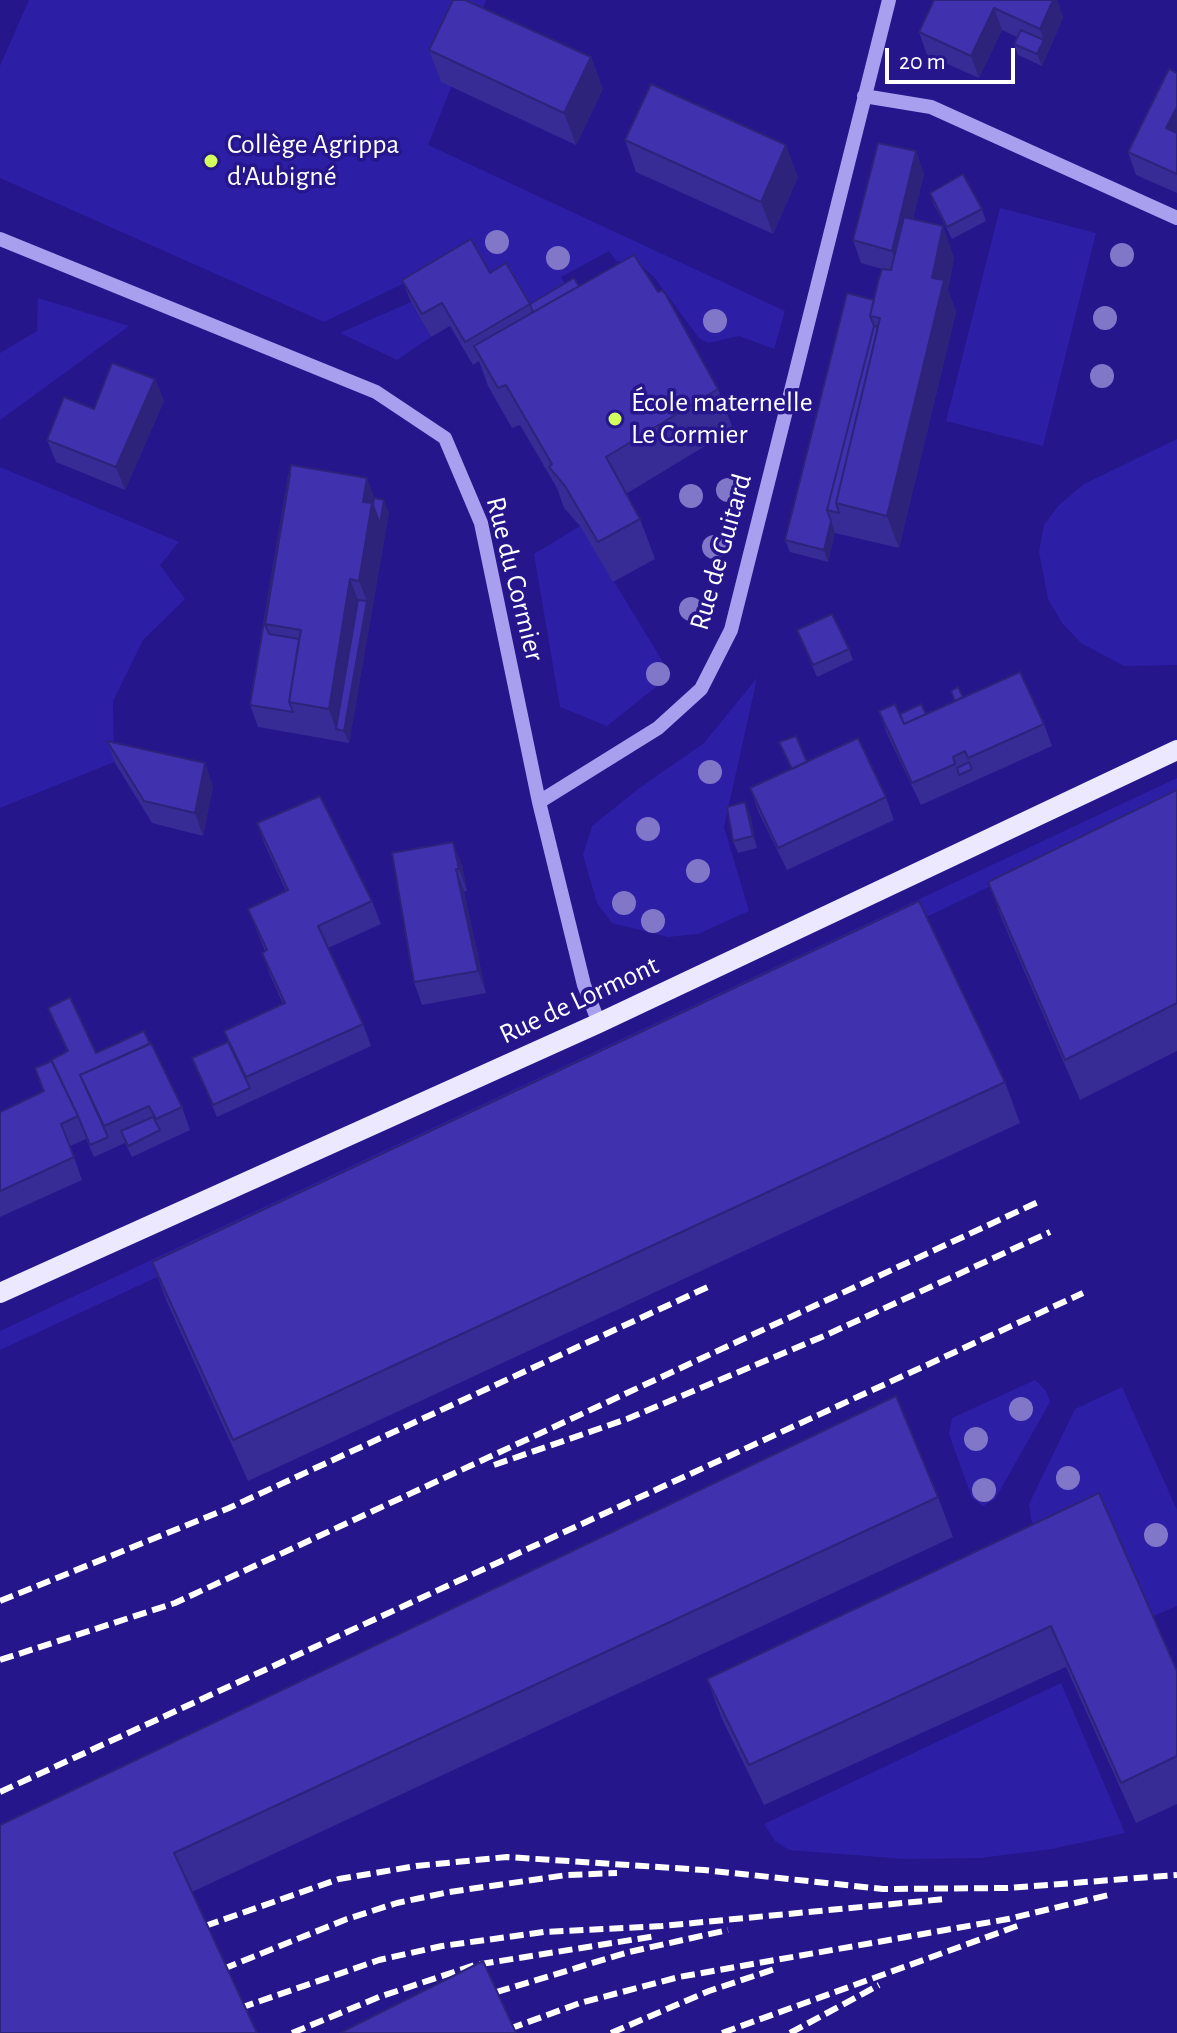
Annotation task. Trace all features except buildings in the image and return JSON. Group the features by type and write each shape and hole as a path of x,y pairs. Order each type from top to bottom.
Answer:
{"main road":[{"name":"Rue de Lormont","path":"0,1293 599,1023 1177,750"}],"street":[{"name":"Rue de Guitard","path":"539,802 658,728 701,689 731,630 889,0"},
{"path":"864,96 931,107 1177,218"},
{"name":"Rue du Cormier","path":"0,239 376,392 445,438 481,523 539,802 584,985 599,1023"}],"shaded area":[{"name":"Collège Agrippa d'Aubigné","path":"29,0 486,0 428,145 785,311 774,349 739,336 708,343 699,338 654,277 639,264 616,261 609,251 561,277 571,294 532,316 419,276 324,322 0,178 0,66"},
{"path":"1000,208 1096,233 1043,446 946,421"},
{"path":"38,298 129,326 0,420 0,353 37,331"},
{"path":"411,302 431,337 397,360 340,333"},
{"path":"1177,439 1177,665 1124,666 1081,643 1062,623 1048,599 1039,552 1044,525 1059,505 1084,484"},
{"path":"0,467 179,542 160,565 185,599 143,640 113,701 114,762 0,808"},
{"path":"580,526 671,675 607,726 560,707 534,554"},
{"path":"757,678 724,827 749,911 698,934 668,937 612,923 597,903 583,855 592,826 704,743"},
{"path":"1177,778 1177,796 788,984 0,1350 0,1331"},
{"path":"1035,1380 1046,1391 1050,1402 995,1499 983,1506 972,1498 949,1434 952,1418"},
{"path":"1122,1387 1177,1510 1177,1606 1151,1617 1051,1563 1031,1519 1029,1504 1075,1409"},
{"path":"1061,1683 1125,1833 1052,1849 980,1858 906,1859 789,1850 775,1841 764,1824"}],"railway":[{"path":"0,1660 175,1603 1038,1202"},
{"path":"494,1465 627,1419 824,1336 1050,1232"},
{"path":"0,1601 229,1508 712,1285"},
{"path":"0,1792 1083,1293"},
{"path":"205,1926 339,1879 416,1866 507,1857 704,1870 883,1889 1008,1888 1177,1875"},
{"path":"223,1969 347,1919 397,1903 449,1892 567,1875 617,1873"},
{"path":"509,2029 580,2003 679,1977 1008,1919 1113,1894"},
{"path":"240,2008 379,1960 442,1946 544,1932 662,1926 945,1899"},
{"path":"722,2033 1020,1925"},
{"path":"477,1998 629,1952 728,1930"},
{"path":"292,2033 379,1997 475,1965 656,1936"},
{"path":"611,2033 709,1991 778,1968"},
{"path":"790,2033 879,1985"}],"place":[{"name":"Collège Agrippa d'Aubigné","path":"211,161"},
{"name":"École maternelle Le Cormier","path":"615,419"}]}
